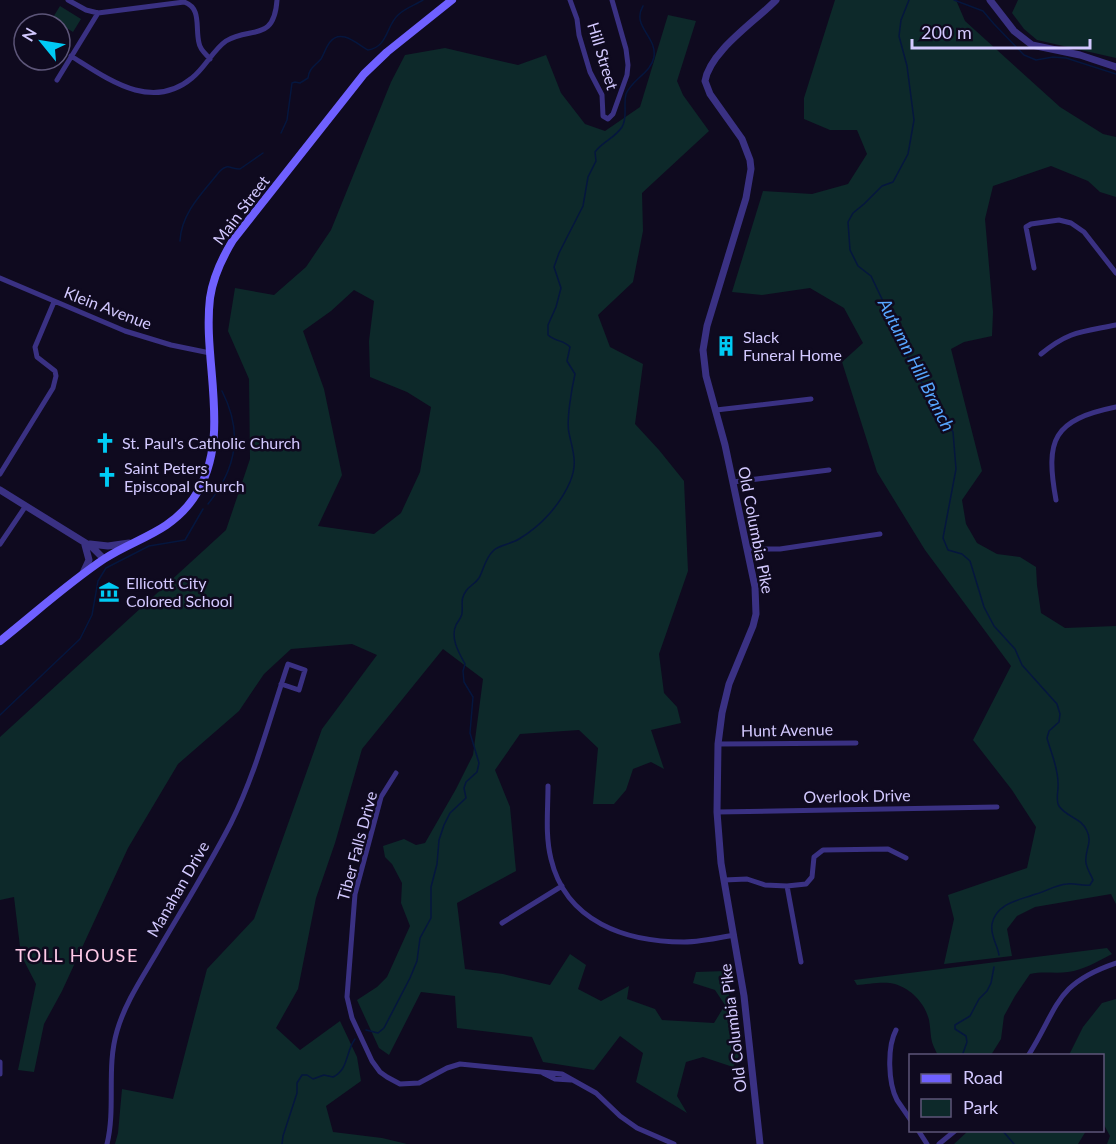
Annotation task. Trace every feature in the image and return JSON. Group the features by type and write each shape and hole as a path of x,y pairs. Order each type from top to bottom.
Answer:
{"main road":[{"name":"Main Street","path":"0,640 104,560 170,524 194,498 209,464 214,424 210,297 218,267 233,240 364,75 387,52 452,0"}],"street":[{"path":"68,0 86,10 98,13 184,2 192,4 196,10 199,43 210,59"},
{"path":"72,58 116,84 146,93 163,91 179,86 194,77 223,43 267,27 275,14 277,0"},
{"name":"Hill Street","path":"570,0 590,72 602,95 603,116 608,119 613,114 627,75 628,65 626,49 612,0"},
{"name":"Old Columbia Pike","path":"760,1144 749,1037 719,847 717,812 718,744 725,698 756,614 755,586 734,482 703,363 704,339 746,198 752,169 742,139 710,94 705,81 709,69 734,38 776,0"},
{"path":"990,0 1014,31 1032,45 1080,55 1116,67"},
{"path":"72,55 98,13"},
{"path":"57,80 62,72"},
{"path":"1034,268 1026,227 1031,224 1059,220 1071,223 1084,232 1116,273"},
{"name":"Klein Avenue","path":"0,278 131,333 171,345 210,353"},
{"path":"0,474 55,381 55,371 37,357 35,347 54,302"},
{"path":"1041,354 1069,334 1116,325"},
{"path":"716,410 811,399"},
{"path":"1056,500 1050,462 1059,435 1072,420 1080,416 1116,407"},
{"path":"734,482 829,470"},
{"path":"0,490 84,543 104,560"},
{"path":"0,544 25,507"},
{"path":"747,549 780,549 880,534"},
{"path":"84,543 115,545 144,538"},
{"path":"81,577 89,560 88,550 84,543"},
{"name":"Manahan Drive","path":"108,1144 113,1108 112,1055 122,1016 231,823 251,774 281,684 288,664 305,670 299,690 281,684"},
{"name":"Hunt Avenue","path":"718,744 856,743"},
{"name":"Tiber Falls Drive","path":"396,773 381,797 353,904 347,997 352,1018 372,1061 380,1072 407,1084 426,1081 447,1068 460,1064 558,1073 596,1093 629,1123 674,1144"},
{"path":"548,786 551,861 562,886 582,911 605,927 632,937 684,942 734,935"},
{"name":"Overlook Drive","path":"717,812 997,807"},
{"path":"724,880 747,879 765,885 803,885 809,881 813,873 814,857 823,850 888,849 906,858"},
{"path":"502,923 562,886"},
{"path":"788,886 801,962"},
{"path":"1029,1054 1066,990 1094,971 1116,963"},
{"path":"896,1030 890,1050 892,1084 898,1100 909,1117"},
{"path":"0,1062 0,1074"},
{"path":"939,1144 955,1132"}],"green space":[{"path":"835,0 956,0 965,21 1060,107 1103,134 1116,137 1116,197 1100,192 1088,181 1051,166 993,186 985,219 993,312 992,336 964,342 951,349 982,471 962,500 966,524 977,543 997,554 1020,557 1036,567 1041,613 1065,628 1116,626 1116,904 1111,894 1035,907 1017,916 1007,929 1012,956 944,964 954,919 948,895 1027,868 1036,827 1012,790 973,740 1011,666 925,550 877,472 842,362 863,343 844,308 810,288 762,295 732,292 763,191 812,194 848,184 867,154 857,130 830,130 804,119 804,98"},
{"path":"1018,0 1116,0 1116,58 1037,40 1024,29 1012,13"},
{"path":"60,6 70,12 56,12"},
{"path":"72,13 81,19 72,31"},
{"path":"668,15 696,21 677,81 683,95 709,131 642,193 643,231 633,282 598,315 610,347 643,364 635,424 684,481 688,571 659,654 664,693 677,707 681,723 651,730 664,769 651,762 633,769 626,790 614,804 593,804 598,748 579,730 520,734 495,770 510,807 516,871 457,903 465,969 503,974 550,985 570,954 586,965 578,989 601,1001 629,986 627,999 655,1009 662,1020 714,1023 725,1005 715,990 693,983 696,972 725,971 739,1056 733,1067 703,1057 686,1062 677,1096 687,1113 636,1082 643,1053 620,1036 594,1070 543,1062 532,1037 457,1028 455,996 421,992 389,1055 379,1048 357,1000 377,987 387,977 410,926 401,903 402,883 392,864 385,857 383,846 404,839 416,845 425,843 473,755 483,679 443,649 362,749 335,843 316,898 298,989 276,1028 300,1050 340,1021 357,1057 361,1081 326,1106 333,1132 382,1138 407,1144 115,1144 122,1089 173,1099 207,969 254,919 322,729 377,655 352,644 291,649 264,674 239,711 178,764 128,848 62,991 44,1024 34,1072 18,1070 36,984 21,955 14,897 0,900 0,737 226,530 250,459 249,379 228,331 235,288 274,295 306,267 331,230 391,82 405,55 445,48 518,65 546,55 561,93 585,124 605,131 640,107","holes":["354,290 374,301 369,341 370,377 407,392 431,407 420,472 401,513 374,534 318,526 342,475 324,389 303,331 331,311"]},
{"path":"1107,948 1112,954 1074,971 1030,974 1004,1016 1001,1039 992,1054 938,1054 932,1041 927,1014 921,1002 912,993 891,983 857,985 854,980"},
{"path":"1116,999 1116,1144 1107,1144 1110,1136 1104,1125 1104,1054 1070,1054 1083,1027 1102,1003"},
{"path":"967,1132 1085,1132 1078,1144 954,1144"}],"waterway":[{"path":"281,133 287,120 292,83 300,83 308,78 311,69 321,59 334,38 344,37 368,50 375,48 383,41 398,15 423,0"},
{"name":"Autumn Hill Branch","path":"909,0 901,20 899,36 907,66 914,120 908,154 893,182 882,186 853,213 848,222 850,250 858,266 871,276 892,320 895,333 920,380 953,432 956,469 943,538 948,550 962,554 970,561 984,607 994,626 1015,649 1022,665 1057,704 1060,714 1059,722 1049,731 1047,738 1057,771 1058,804 1062,810 1082,823 1089,835 1086,863 1093,880 1090,885 1059,886 1003,907 994,917 992,924 999,955"},
{"path":"954,0 983,11 1024,55 1036,60 1053,57 1066,58 1116,74"},
{"path":"366,1030 378,1033 384,1028 410,978 417,961 420,938 431,918 431,887 437,864 439,840 450,813 466,798 464,788 466,782 477,772 479,763 470,733 473,697 464,682 465,664 454,635 454,630 462,615 463,597 467,589 479,578 494,550 527,534 549,514 566,491 574,469 568,421 575,374 567,361 570,347 548,335 548,325 561,288 554,267 583,206 588,177 596,161 595,152 622,127 625,119 626,94 632,84 652,63 654,50 640,19 643,6"},
{"path":"180,241 184,221 189,212 220,171 227,167 240,169 263,153"},
{"path":"208,504 225,477 234,449 233,421 222,391"},
{"path":"0,715 80,639 92,615 98,581 106,568 149,546 185,540 203,509"},
{"path":"963,1054 967,1042 966,1036 955,1029 955,1025 970,1016 979,999 987,991 994,967"},
{"path":"282,1144 297,1093 297,1083 302,1075 313,1079 324,1075 333,1077 338,1074 342,1070 355,1039"},
{"path":"1004,1132 1014,1144"}],"place":[{"name":"Slack Funeral Home","path":"726,346"},
{"name":"St. Paul's Catholic Church","path":"105,443"},
{"name":"Saint Peters Episcopal Church","path":"107,477"},
{"name":"Ellicott City Colored School","path":"109,592"}],"district":[{"name":"TOLL HOUSE","path":"77,956"}]}
